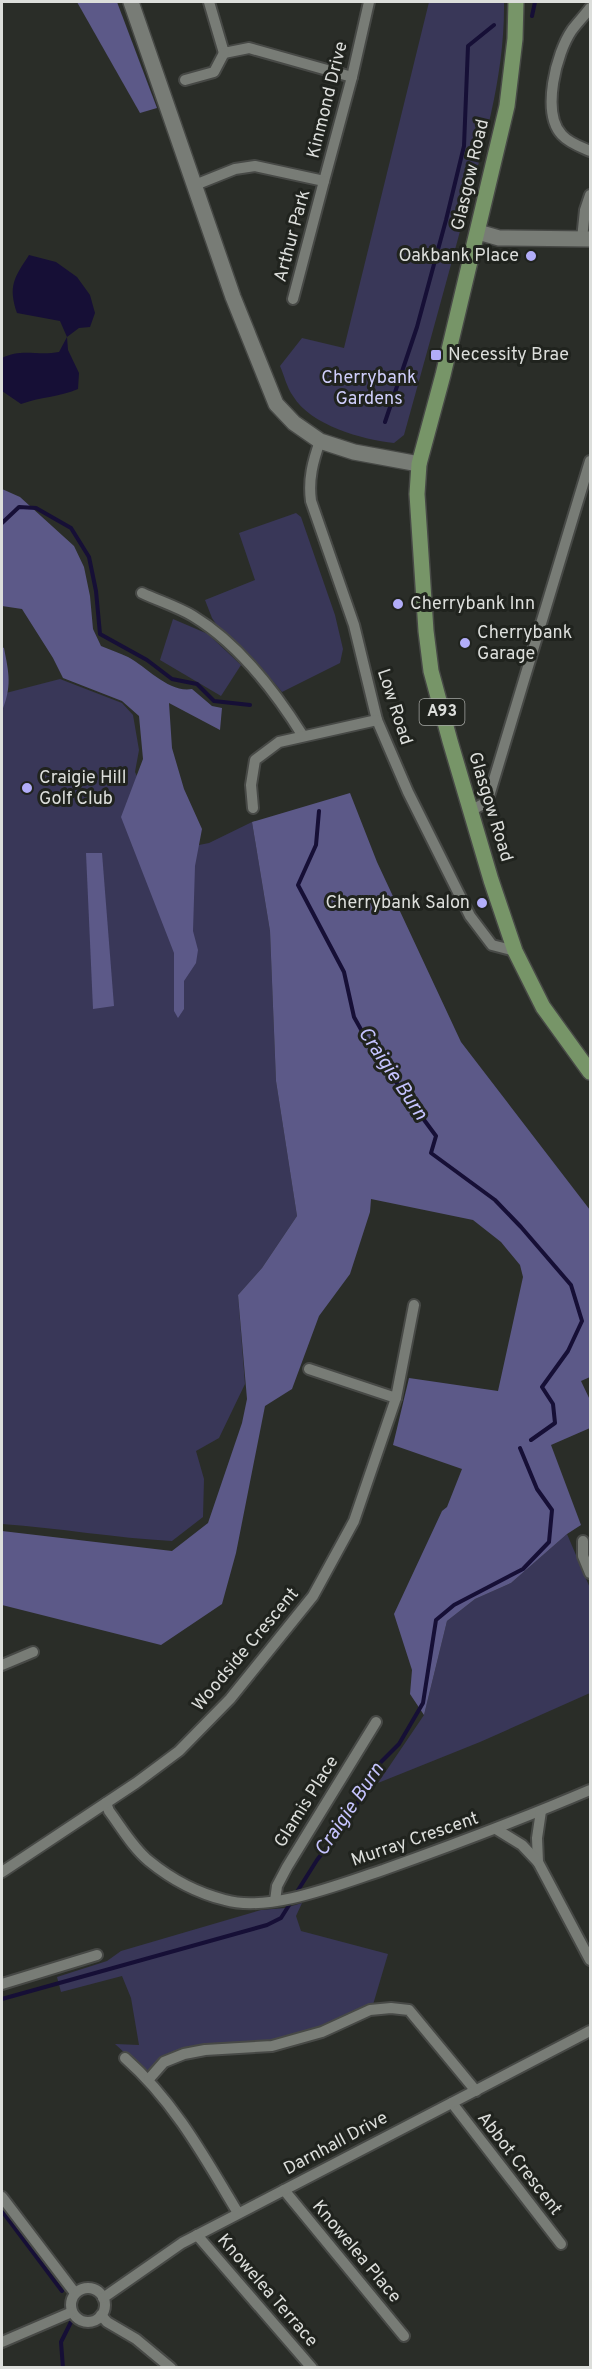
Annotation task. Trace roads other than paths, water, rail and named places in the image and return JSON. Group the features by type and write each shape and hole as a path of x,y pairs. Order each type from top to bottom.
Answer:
{"main road":[{"path":"131,2 233,297 276,404 294,423 320,441 354,452 419,464"},
{"name":"Glasgow Road","path":"516,2 515,39 507,106 478,232 419,464 417,494 429,656 470,811 515,951 543,1007 591,1072"},
{"path":"478,232 500,238 586,239"}],"street":[{"path":"185,80 214,72 224,53 209,2"},
{"name":"Kinmond Drive","path":"195,184 235,169 255,166 324,181 369,2"},
{"path":"591,8 571,31 554,74 551,117 562,135 575,145 591,151"},
{"path":"224,53 249,48 352,77"},
{"name":"Arthur Park","path":"293,299 324,181"},
{"path":"586,239 585,210 591,195"},
{"name":"Low Road","path":"320,441 311,469 309,486 311,501 354,624 377,720 408,792 470,916 492,945 515,951"},
{"path":"470,811 487,802 543,612 591,461"},
{"path":"142,593 194,616 228,643 284,706 303,736"},
{"path":"253,808 251,785 255,760 279,741 377,720"},
{"name":"Woodside Crescent","path":"2,1872 179,1751 230,1699 312,1596 354,1521 396,1398 414,1305"},
{"path":"309,1369 396,1398"},
{"path":"583,1541 583,1556 591,1573"},
{"path":"2,1665 33,1652"},
{"name":"Glamis Place","path":"275,1901 276,1886 376,1722"},
{"name":"Murray Crescent","path":"106,1803 147,1860 183,1885 226,1901 258,1905 325,1890 496,1829 591,1790"},
{"path":"538,1862 537,1838 541,1811"},
{"path":"496,1829 522,1845 538,1862 591,1960"},
{"path":"2,1984 97,1955"},
{"path":"149,2079 164,2062 184,2054 205,2050 272,2046 330,2029 370,2010 391,2008 409,2010 476,2091"},
{"name":"Darnhall Drive","path":"103,2298 197,2235 591,2031"},
{"path":"125,2058 149,2079 193,2137 238,2213"},
{"name":"Abbot Crescent","path":"452,2103 561,2244"},
{"name":"Knowelea Place","path":"284,2190 404,2336"},
{"path":"2,2198 75,2294"},
{"name":"Knowelea Terrace","path":"197,2235 312,2367"},
{"path":"85,2288 96,2290 103,2298 104,2307 101,2315 93,2321 83,2321 72,2312 71,2302 75,2294 85,2288"},
{"path":"2,2342 72,2312"},
{"path":"101,2315 107,2322 136,2339 171,2367"}],"waterway":[{"path":"532,16 535,2"},
{"path":"385,422 417,327 464,146 468,46 494,25"},
{"path":"2,523 19,507 36,508 71,528 89,557 96,591 100,634 147,660 172,679 197,684 214,701 250,705"},
{"name":"Craigie Burn","path":"319,811 316,845 298,885 344,972 354,1017 373,1051 436,1136 431,1153 495,1200 571,1285 582,1321 568,1351 542,1387 553,1404 555,1423 531,1440"},
{"name":"Craigie Burn","path":"295,1895 317,1860 347,1821 381,1762 399,1744 423,1703 436,1620 454,1605 523,1569 549,1542 552,1510 537,1489 520,1448"},
{"name":"Craigie Burn","path":"2,1999 267,1925 281,1918 291,1902"},
{"name":"Craigie Burn","path":"2,2211 62,2291"},
{"name":"Craigie Burn","path":"63,2368 61,2342 72,2320"}],"place":[{"name":"Oakbank Place","path":"531,256"},
{"name":"Necessity Brae","path":"436,355"},
{"name":"Cherrybank Inn","path":"398,604"},
{"name":"Cherrybank Garage","path":"465,643"},
{"name":"Craigie Hill Golf Club","path":"27,788"},
{"name":"Cherrybank Salon","path":"482,903"}],"park label":[{"name":"Cherrybank Gardens","path":"369,388"}]}
